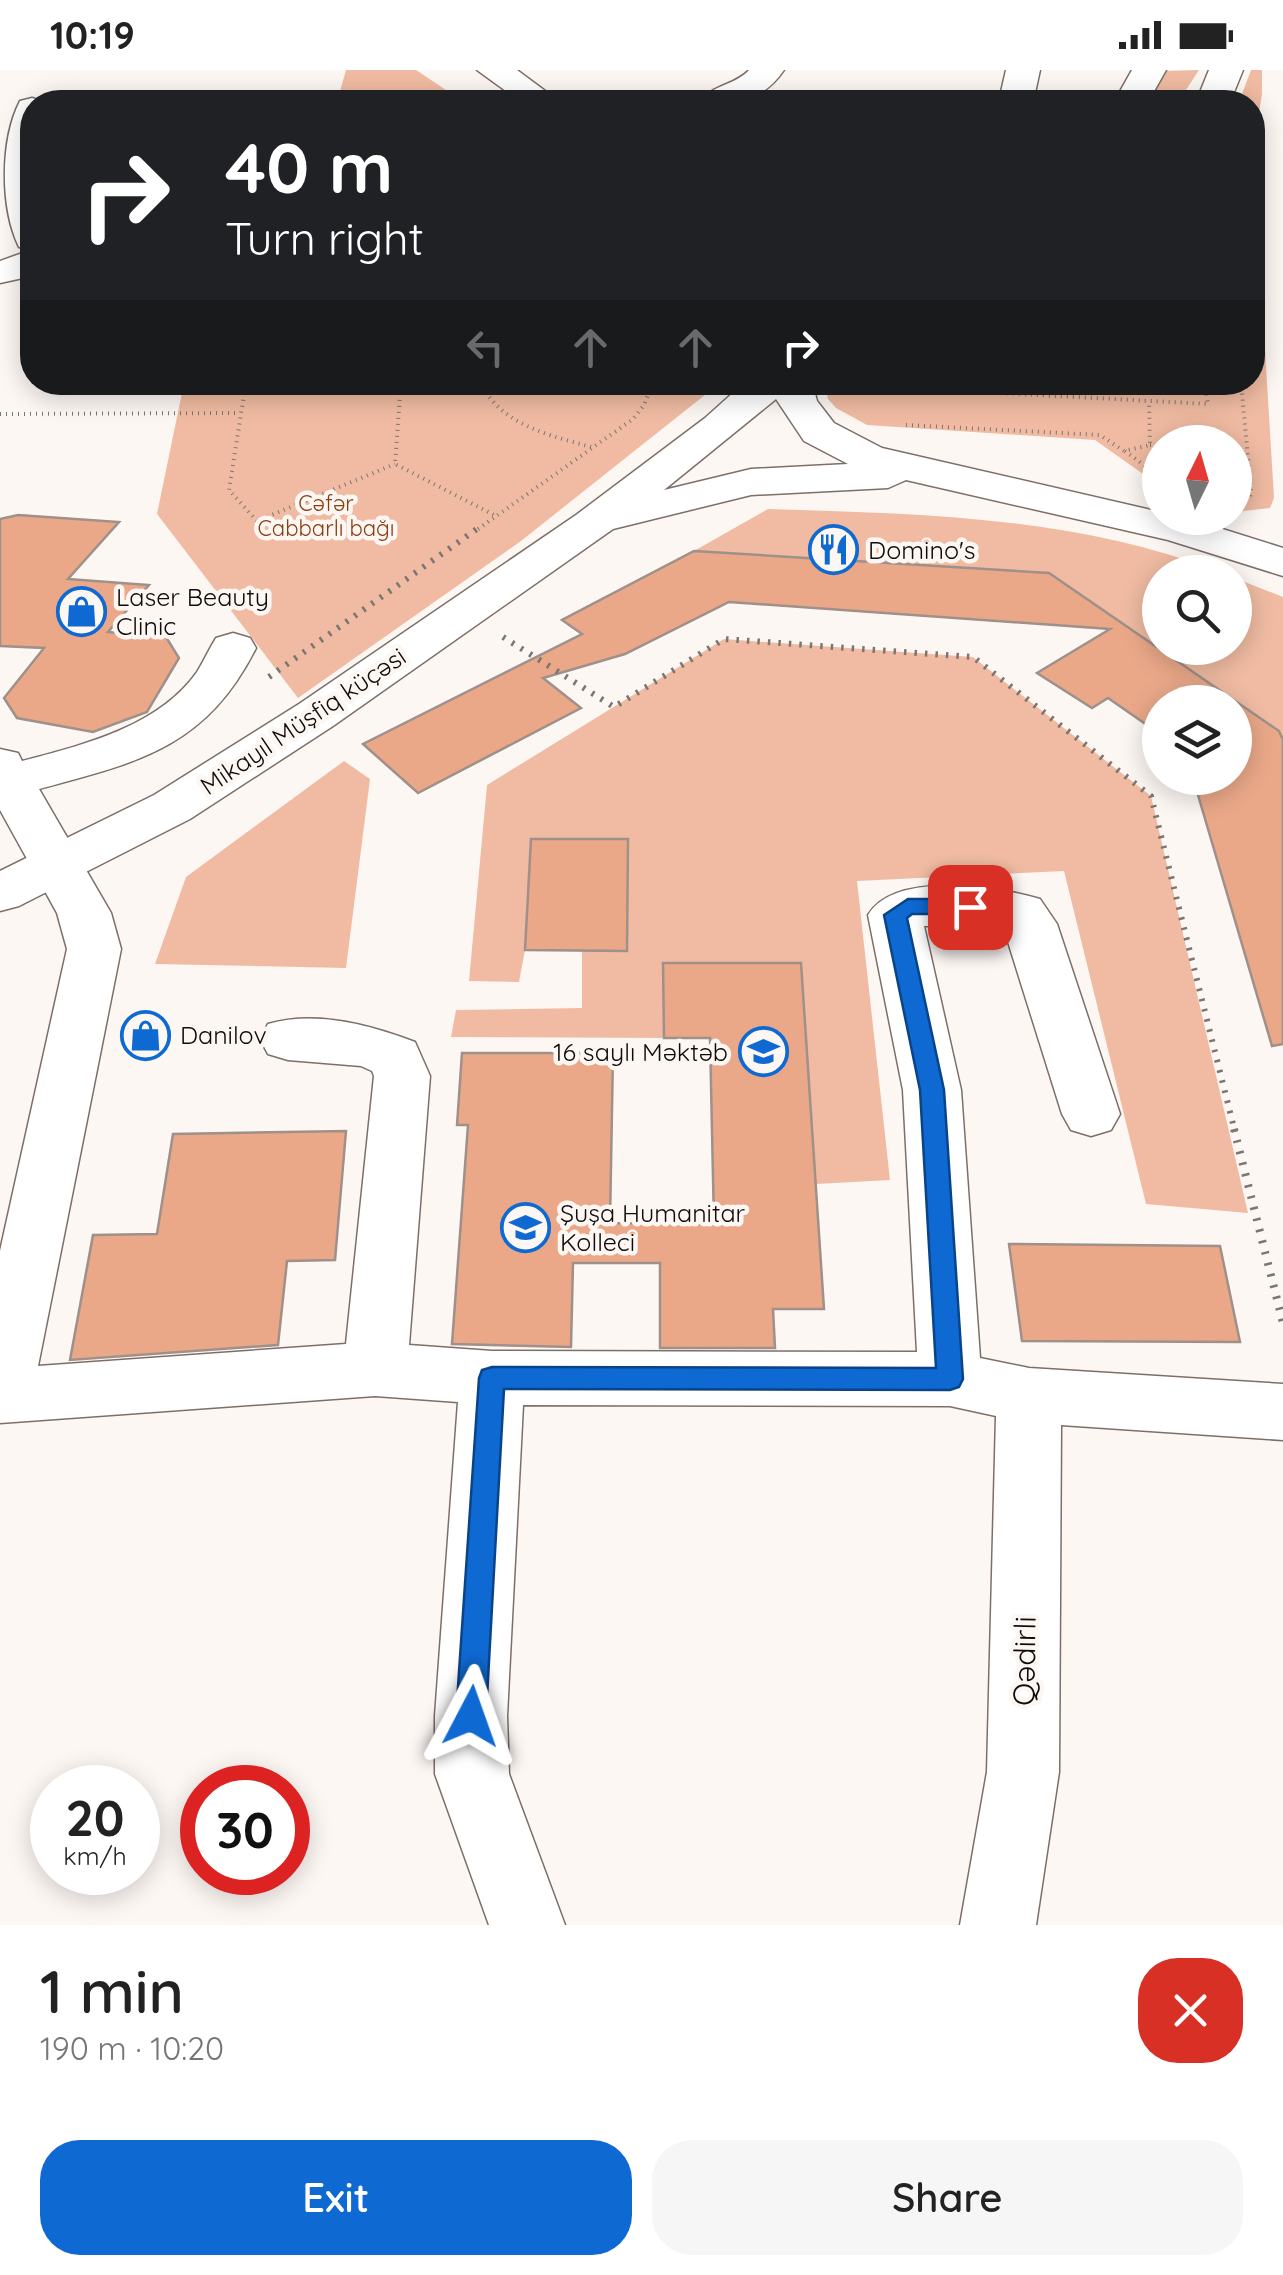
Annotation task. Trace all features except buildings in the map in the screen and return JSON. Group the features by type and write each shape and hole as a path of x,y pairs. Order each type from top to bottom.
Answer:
{"main road":[{"path":"742,90 755,84 767,70"},
{"path":"482,75 515,90"},
{"path":"20,140 14,164 20,189"},
{"name":"Mikayıl Müşfiq küçəsi","path":"0,893 172,807 247,760 592,524 720,427 756,395"},
{"path":"795,395 810,422 848,450 978,485 1142,521"},
{"name":"Mikayıl Müşfiq küçəsi","path":"592,524 716,488 800,477 890,475 978,485"},
{"path":"1252,534 1283,532"},
{"path":"1197,535 1283,563"},
{"path":"233,648 210,692 189,712 126,746 4,773 90,931 92,970 0,1396 374,1369 492,1378 950,1379 1030,1395 1283,1412"},
{"path":"950,1379 932,1090 895,915 908,906 1002,907 1021,912 1030,924 1090,1114"},
{"path":"288,1039 367,1046 395,1056 402,1076 374,1369"},
{"path":"492,1378 471,1716 472,1774 527,1925"},
{"name":"Qədirli","path":"998,1925 1023,1772 1030,1395"}],"path":[{"path":"243,395 229,490 257,521 395,464 495,516"},
{"path":"395,464 399,395"},
{"path":"486,395 510,417 595,448"},
{"path":"210,692 264,681 595,448 632,420 647,395"},
{"path":"1027,395 1208,404 1206,395"},
{"path":"1242,395 1244,425"},
{"path":"1149,401 1150,425"},
{"path":"0,414 240,413"},
{"path":"899,425 1100,436 1142,464"},
{"path":"1124,450 1142,447"},
{"path":"502,636 614,707 724,639 973,657 1152,796 1283,1322"}],"green space":[{"path":"346,70 416,70 446,90 340,90"},
{"path":"1199,70 1186,90 1152,90 1162,71"},
{"path":"1251,70 1262,70 1262,90 1244,90"},
{"path":"1265,349 1274,498 1270,508 1252,510 1252,425 1142,425 1142,473 1095,440 867,425 836,408 827,395 1265,395"},
{"name":"Cəfər Cabbarlı bağı","path":"181,395 705,395 521,541 298,698 157,514"},
{"path":"768,509 997,521 1109,539 1171,555 1142,555 1142,636 1049,573 694,551"},
{"path":"1252,585 1283,597 1283,740 1279,730 1252,712 1252,685 1213,685 1184,665 1252,665"},
{"path":"724,639 973,657 1142,789 1142,795 1151,796 1248,1213 1146,1204 1064,871 857,881 890,1180 816,1184 664,963 664,1038 451,1037 456,1010 582,1008 582,950 628,840 532,839 525,950 519,982 469,981 487,785"},
{"path":"344,761 370,779 346,968 155,964 186,877"}],"place":[{"name":"Domino's","path":"833,550"},
{"name":"Laser Beauty Clinic","path":"81,611"},
{"name":"Danilov","path":"145,1035"},
{"name":"16 saylı Məktəb","path":"763,1052"},
{"name":"Şuşa Humanitar Kolleci","path":"525,1227"}],"route":[{"path":"471,1716 492,1378 950,1379 932,1090 895,915 908,906 970,907"}]}
